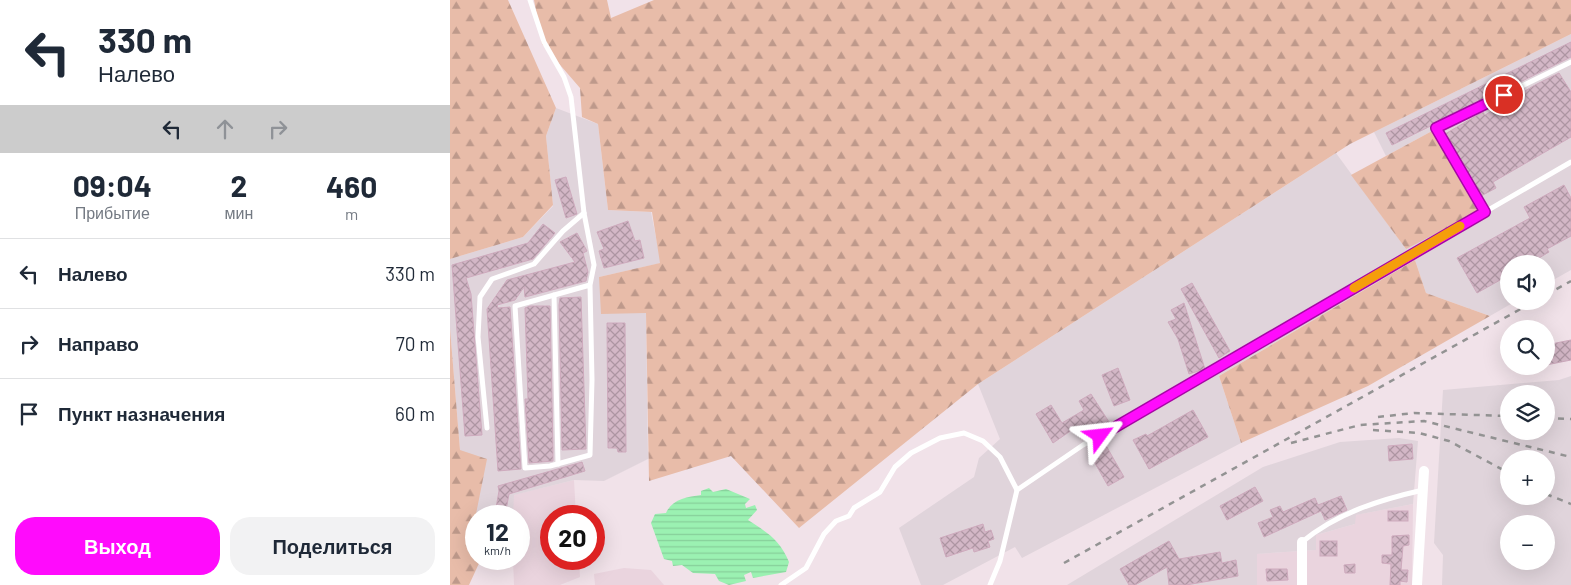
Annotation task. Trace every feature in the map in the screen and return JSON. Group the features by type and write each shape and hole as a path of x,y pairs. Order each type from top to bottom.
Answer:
{"street":[{"path":"1417,585 1424,471"},
{"path":"1302,542 1302,585"}],"lane":[{"path":"530,0 544,42 564,77 571,97 584,213 594,265 590,285 592,380 590,455 558,464 525,468 516,306 590,285"},
{"path":"1485,212 1436,128 1571,62"},
{"path":"1017,490 1083,445 1571,162"},
{"path":"487,428 478,337 480,296 492,279 534,264 564,231 584,213"},
{"path":"554,295 558,464"},
{"path":"781,585 806,568 824,534 836,521 849,516 854,508 880,492 895,467 911,453 940,438 964,433 983,441 1000,456 1017,490 1000,561 990,585"},
{"path":"1302,542 1316,531 1358,508 1422,490"}],"shaded area":[{"path":"1571,34 1571,270 1555,279 1555,255 1500,255 1500,310 1490,316 1426,293 1415,260 1219,376 1241,443 1022,558 1015,547 943,585 921,585 899,528 974,477 979,458 1000,439 978,384 1336,153 1406,249 1432,131 1386,156 1374,132"},
{"path":"556,108 598,124 608,210 651,212 661,263 599,277 646,313 648,459 604,481 574,480 514,495 514,505 471,505 460,450 450,328 450,259 523,237 553,206 546,136"},
{"path":"1571,376 1571,585 1442,585 1443,555 1434,543 1443,390 1500,385 1500,440 1555,440 1555,385 1501,385 1559,380"},
{"path":"1399,438 1418,441 1413,504 1356,515 1355,524 1316,535 1316,550 1257,554 1257,585 1067,585 1263,467 1340,442"},
{"path":"574,480 575,505 540,505 540,570 580,570 580,577 560,585 514,585 513,570 530,570 530,505 513,505 513,495"},
{"path":"709,488 713,492 726,489 750,499 745,504 746,508 755,505 757,510 748,520 767,533 782,548 789,562 786,572 753,578 751,572 744,575 746,581 729,585 719,581 715,574 693,573 682,565 673,566 672,561 664,559 651,523 655,514 666,513 676,502 701,495 701,491"},
{"path":"1413,504 1412,585 1257,585 1257,554 1315,550 1316,535 1355,524 1355,515"},
{"path":"624,568 651,570 664,585 595,585 594,574"}],"green space":[{"path":"450,0 508,0 556,108 546,136 553,205 523,237 450,259"},
{"path":"534,0 607,0 611,18 654,0 1571,0 1571,34 1350,144 978,384 799,528 731,456 649,481 646,313 601,314 599,277 660,263 652,212 608,210 598,124 582,117 580,88 542,44"},
{"path":"1432,131 1478,212 1406,249 1351,175"},
{"path":"1415,260 1426,293 1490,316 1368,386 1241,443 1219,376"},
{"path":"450,328 460,450 487,459 478,505 465,505 465,570 476,570 469,585 450,585"}],"building":[{"path":"1571,42 1571,57 1392,145 1386,133"},
{"path":"1559,73 1571,92 1571,137 1493,182 1496,188 1481,196 1445,134 1483,112 1485,115"},
{"path":"566,177 577,214 566,218 555,180"},
{"path":"1564,185 1571,198 1571,236 1547,249 1549,252 1544,255 1500,255 1500,280 1477,293 1457,258 1530,218 1524,207"},
{"path":"628,221 635,241 640,240 644,258 604,268 599,251 604,249 597,232"},
{"path":"543,224 555,233 533,259 466,278 471,294 482,435 465,436 452,265 528,243"},
{"path":"577,233 587,251 583,253 588,272 586,281 525,297 524,287 515,300 497,305 498,308 510,307 521,469 498,471 487,309 507,280 575,262 560,242"},
{"path":"1192,283 1230,351 1219,358 1181,289"},
{"path":"581,297 586,449 562,450 559,305 560,298"},
{"path":"1184,303 1205,369 1189,374 1178,339 1168,322 1176,319 1171,310"},
{"path":"530,306 550,306 553,461 529,463 525,399 528,399 525,308"},
{"path":"607,323 625,323 626,452 618,452 617,448 608,448"},
{"path":"1571,340 1571,360 1555,363 1555,343"},
{"path":"1118,368 1130,400 1114,406 1102,375"},
{"path":"1091,394 1109,422 1085,435 1079,425 1053,443 1036,414 1051,405 1062,423 1084,410 1079,401"},
{"path":"1193,410 1208,437 1149,469 1133,440 1146,434 1147,436"},
{"path":"1104,442 1124,477 1108,486 1088,451"},
{"path":"1412,444 1413,459 1389,461 1388,446"},
{"path":"582,462 585,471 509,494 507,505 497,505 498,486"},
{"path":"1255,487 1263,501 1227,520 1220,506"},
{"path":"1341,496 1347,510 1325,520 1321,511 1264,537 1258,523 1273,517 1270,510 1280,506 1283,512 1315,498 1318,505"},
{"path":"1388,511 1408,511 1408,521 1388,521"},
{"path":"983,524 985,532 991,530 994,539 988,541 990,547 974,552 973,548 946,557 940,538"},
{"path":"1409,535 1409,545 1403,546 1401,570 1408,570 1407,582 1400,581 1400,585 1390,585 1391,564 1382,563 1382,555 1392,555 1392,536"},
{"path":"1169,541 1179,559 1220,552 1222,563 1236,560 1238,576 1186,585 1169,585 1167,567 1135,585 1129,585 1120,569"},
{"path":"1320,541 1337,541 1337,556 1320,556"},
{"path":"1355,564 1355,573 1345,573 1344,565"},
{"path":"1266,569 1287,569 1288,580 1267,581"}],"railway":[{"path":"1555,290 1571,281"},
{"path":"1064,563 1519,310"},
{"path":"1378,417 1414,413 1500,416"},
{"path":"1555,418 1571,419"},
{"path":"1291,443 1360,425 1424,421 1571,457"},
{"path":"1373,430 1419,433 1449,441 1500,468"},
{"path":"1555,498 1571,504"}],"slow traffic":[{"path":"1354,288 1460,226"}],"route":[{"path":"1100,436 1485,212 1436,128 1504,95"}]}
